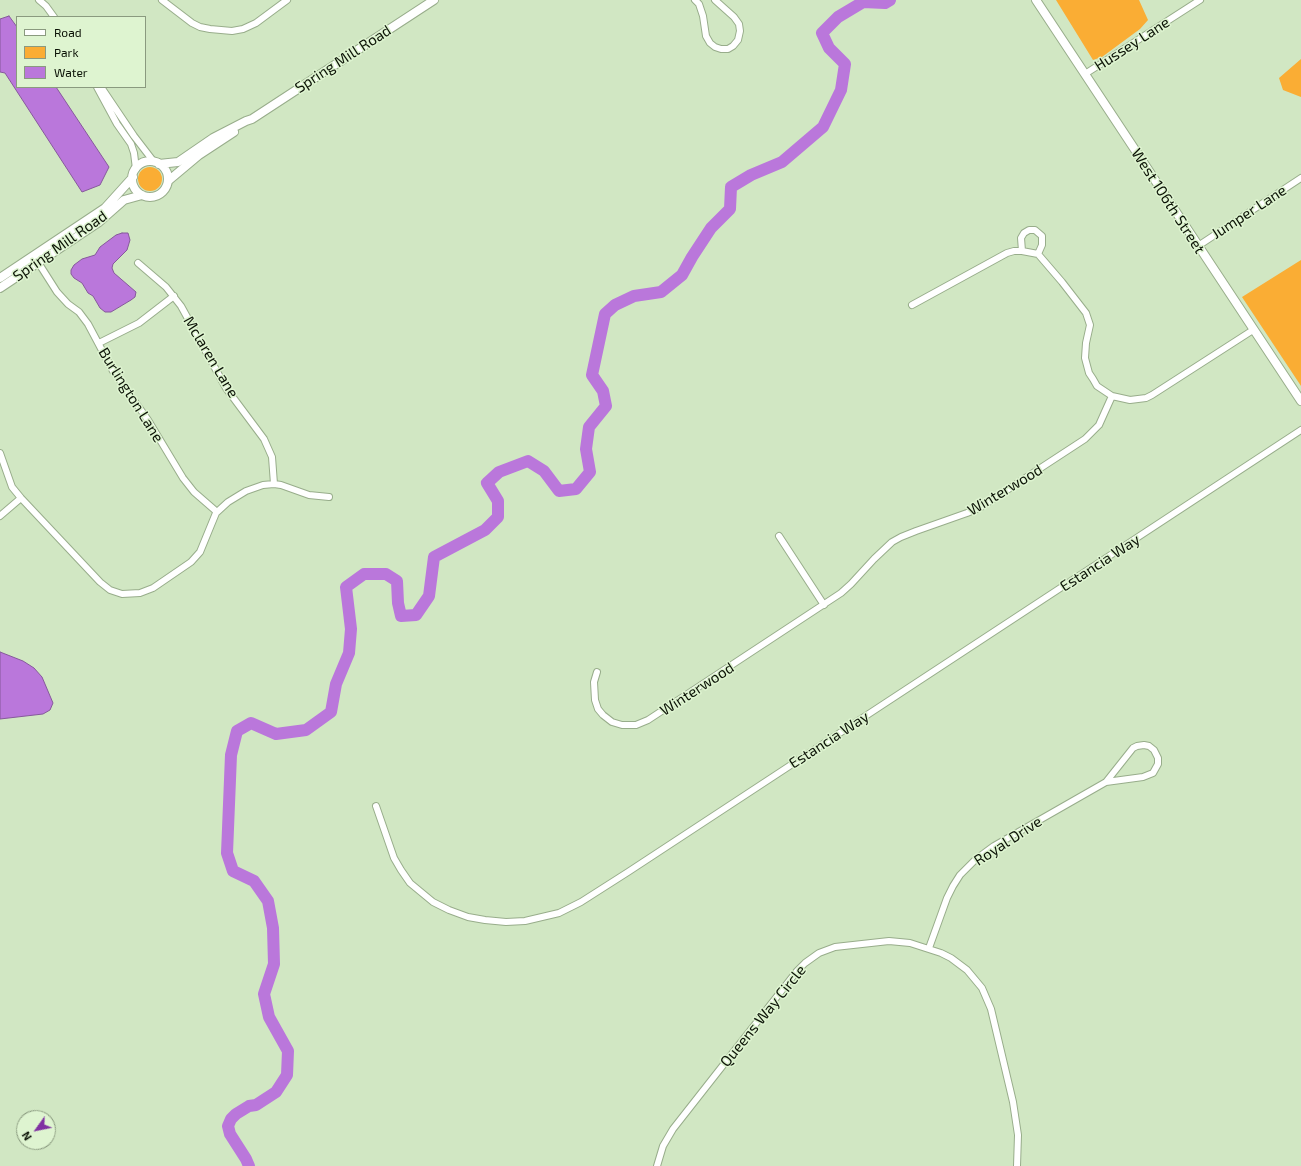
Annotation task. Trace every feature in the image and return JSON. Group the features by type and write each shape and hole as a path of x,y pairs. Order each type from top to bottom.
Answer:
{"street":[{"path":"39,0 46,3 53,16"},
{"path":"162,0 192,23 210,29 223,31 243,29 256,23 287,0"},
{"name":"Spring Mill Road","path":"157,163 178,162 213,138 252,119 434,0"},
{"path":"696,0 703,16 706,36 710,43 721,49 728,48 733,46 738,40 740,31 739,24 734,17 715,0"},
{"name":"West 106th Street","path":"1036,0 1301,402"},
{"name":"Hussey Lane","path":"1085,74 1200,0"},
{"path":"98,88 117,124 131,144 134,153 134,188 142,195 147,197 159,196 167,187 168,181 166,171 157,163 102,88"},
{"name":"Spring Mill Road","path":"168,181 200,155 249,123 252,119"},
{"path":"134,173 144,163 157,163"},
{"name":"Spring Mill Road","path":"0,288 36,259 105,208 134,173"},
{"name":"Jumper Lane","path":"1198,246 1301,178"},
{"name":"Spring Mill Road","path":"0,278 36,259 104,219 124,200 142,195"},
{"path":"1022,251 1021,238 1024,233 1029,230 1035,230 1042,236 1042,245 1038,254"},
{"path":"912,305 999,256 1014,251 1038,254 1062,282 1089,318 1090,325 1086,343 1085,358 1093,379 1098,386 1112,396 1130,400 1138,400 1152,395 1253,330"},
{"name":"Burlington Lane","path":"36,259 57,292 68,304 79,312 88,324 113,371 148,420 182,478 194,492 217,512"},
{"name":"Mclaren Lane","path":"138,263 174,296 188,318 226,388 270,448 274,484"},
{"path":"99,343 139,323 174,296"},
{"name":"Winterwood","path":"596,672 594,682 595,700 598,709 603,715 612,722 622,725 636,725 648,720 841,593 892,542 916,531 980,507 1085,439 1099,425 1112,396"},
{"name":"Estancia Way","path":"376,806 394,858 401,870 410,883 434,902 449,910 462,914 485,920 506,922 526,921 559,913 581,902 628,872 1301,430"},
{"path":"0,453 12,487 21,498 100,582 110,590 122,594 140,593 153,588 191,562 200,552 217,512 228,502 246,491 263,485 274,484 281,485 308,495 329,497"},
{"path":"0,516 21,498"},
{"path":"779,536 824,605"},
{"name":"Royal Drive","path":"929,948 947,898 953,886 960,875 975,860 994,846 1106,782 1130,752 1137,746 1149,746 1157,754 1158,764 1153,773 1142,777 1106,782"},
{"name":"Queens Way Circle","path":"657,1166 664,1146 674,1129 808,960 818,953 846,945 898,941 929,948 951,958 968,970 977,981 987,998 1013,1102 1018,1135 1017,1166"}],"green space":[{"path":"1056,0 1139,0 1148,20 1140,29 1102,57 1093,60"},
{"path":"1301,59 1301,97 1283,90 1279,78"},
{"path":"150,167 159,170 162,179 159,188 150,191 141,188 138,179 141,170"},
{"path":"1301,260 1301,386 1242,297"}],"water":[{"path":"9,16 16,26 16,88 57,88 109,167 100,185 82,192 5,73 0,72 0,19"},
{"path":"128,233 130,240 127,250 113,264 112,268 114,273 136,292 135,297 111,312 105,312 100,308 93,296 88,293 82,283 74,278 71,274 71,270 74,265 82,259 95,255 100,247 116,235"},
{"path":"0,652 23,661 34,668 42,677 53,703 50,710 43,714 0,719"}],"waterway":[{"path":"249,1166 230,1134 228,1126 231,1119 236,1114 249,1106 256,1105 276,1092 287,1075 288,1051 269,1017 264,994 274,964 273,928 268,901 254,881 233,871 227,853 231,755 237,731 251,723 276,734 306,730 331,712 336,684 349,653 351,629 346,587 364,574 386,574 397,581 398,603 401,616 416,615 429,596 434,557 485,530 498,517 498,501 487,483 499,472 528,461 544,471 559,491 576,489 590,472 586,449 589,427 606,406 603,391 592,375 605,314 615,305 634,296 661,292 682,275 711,228 730,209 731,187 751,175 782,162 823,127 841,90 845,64 829,48 822,33 838,17 863,2 885,3 890,0"}]}
